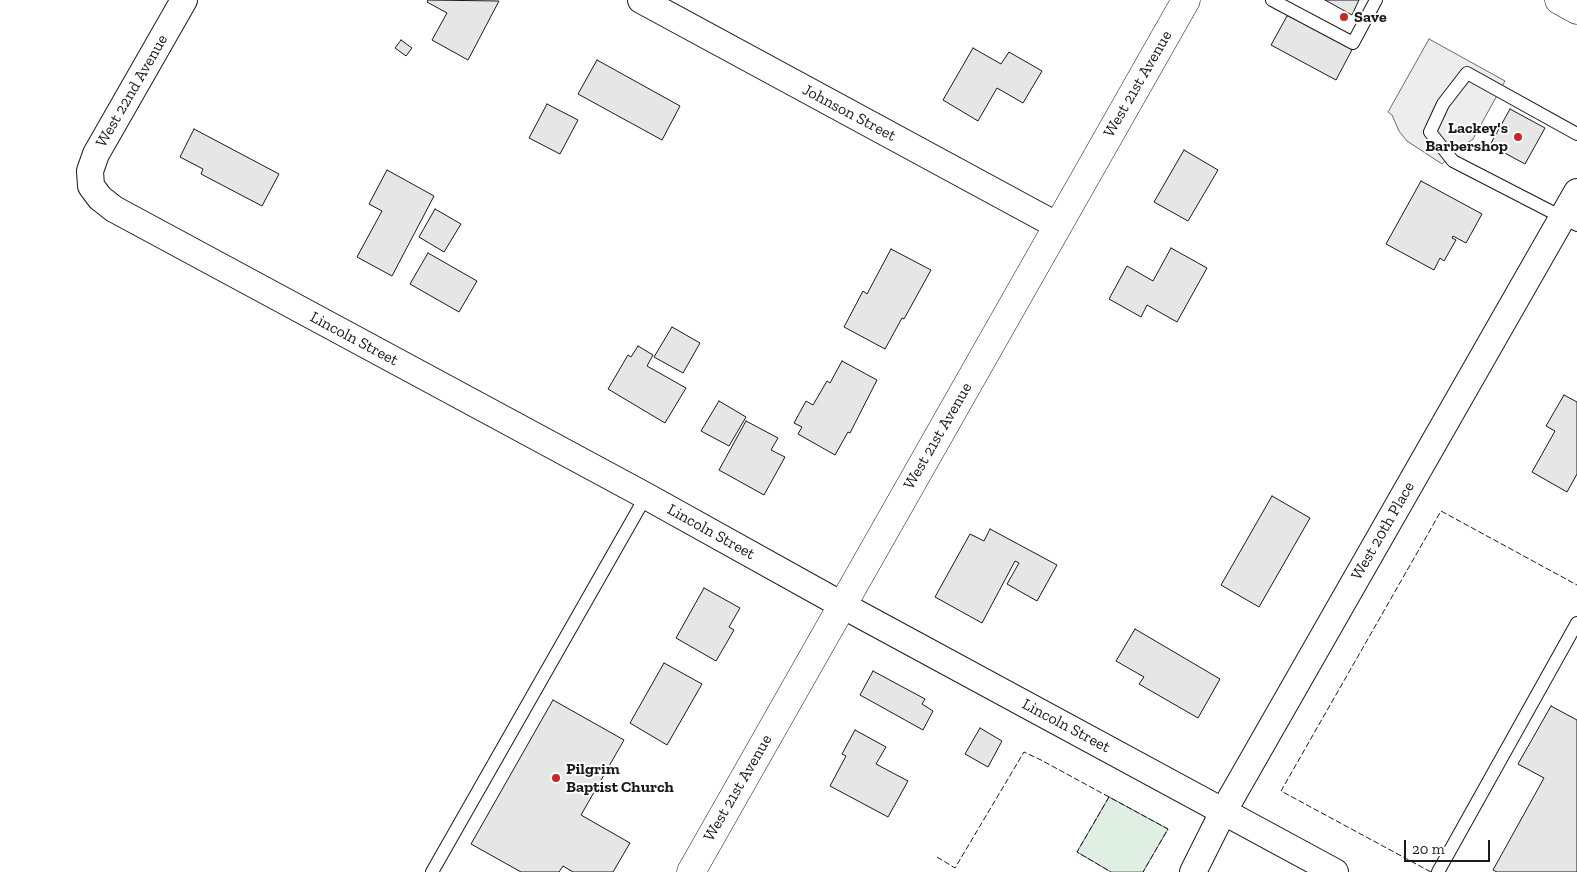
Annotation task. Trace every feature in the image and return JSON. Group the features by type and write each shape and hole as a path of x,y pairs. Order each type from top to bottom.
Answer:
{"street":[{"name":"West 22nd Avenue","path":"91,186 90,171 96,154 184,0"},
{"name":"Johnson Street","path":"641,0 1058,226"},
{"name":"West 21st Avenue","path":"691,872 1186,0"},
{"name":"Lincoln Street","path":"91,186 100,198 114,209 646,496 842,605 1335,872"},
{"name":"West 20th Place","path":"1193,872 1223,812 1570,221 1577,192"}],"lane":[{"path":"1272,0 1354,43 1376,0"},
{"path":"1570,221 1453,161 1430,132 1443,104 1467,73 1577,134"},
{"path":"432,872 646,496"},
{"path":"1438,872 1577,624"}],"green space":[{"path":"1109,797 1168,829 1143,872 1111,872 1077,852"}],"shaded area":[{"path":"1429,39 1505,81 1473,139 1442,164 1407,141 1399,131 1392,115 1388,112"}],"building":[{"path":"428,0 499,1 468,60 432,40 447,13 427,2"},
{"path":"1325,0 1359,0 1352,15"},
{"path":"1294,14 1354,46 1336,80 1271,45 1287,16"},
{"path":"401,40 412,48 406,56 395,48"},
{"path":"973,48 1001,64 1009,52 1042,71 1023,103 997,88 978,121 943,100"},
{"path":"597,60 680,106 662,140 578,94"},
{"path":"547,104 578,120 560,154 529,138"},
{"name":"Lackey's Barbershop","path":"1510,109 1545,128 1525,164 1490,145"},
{"path":"194,129 279,174 262,206 201,174 203,169 180,157"},
{"path":"1184,150 1218,170 1188,221 1154,202"},
{"path":"387,170 434,196 392,276 357,257 382,211 369,204"},
{"path":"1421,181 1482,214 1466,243 1453,236 1452,238 1456,240 1444,261 1440,258 1434,270 1386,244"},
{"path":"435,209 461,224 444,252 419,237"},
{"path":"1171,248 1207,268 1177,322 1147,305 1141,317 1109,299 1127,266 1153,281"},
{"path":"891,249 931,270 885,349 844,327 863,291 867,294"},
{"path":"428,253 477,281 459,312 410,284"},
{"path":"672,327 700,343 683,373 654,357"},
{"path":"638,346 653,355 647,366 686,388 665,423 608,389 628,355 631,357"},
{"path":"842,361 877,380 850,433 848,432 835,455 798,434 802,427 794,423 806,401 813,405 827,381 830,383"},
{"path":"1564,395 1577,402 1577,474 1567,492 1532,472 1555,431 1546,426"},
{"path":"719,401 746,417 729,446 701,431"},
{"path":"746,421 778,438 771,450 785,457 764,495 719,470"},
{"path":"1272,496 1310,518 1259,607 1221,585"},
{"path":"990,529 1057,565 1037,601 1007,584 1019,563 1015,561 982,623 935,597 970,534 984,541"},
{"path":"704,588 740,608 729,627 734,630 716,661 676,638"},
{"path":"1135,629 1220,679 1198,718 1139,684 1144,677 1116,661"},
{"path":"664,663 702,684 667,745 630,723"},
{"path":"873,671 925,699 922,704 933,711 923,730 860,695"},
{"name":"Pilgrim Baptist Church","path":"553,700 624,740 581,815 630,843 613,872 573,872 563,866 559,872 521,872 471,844"},
{"path":"1551,706 1577,720 1577,872 1497,872 1493,870 1544,778 1518,764"},
{"path":"980,728 1002,741 988,767 965,754"},
{"path":"855,730 886,747 876,764 908,781 888,817 830,786 846,756 842,754"}],"fence":[{"path":"1431,872 1281,791 1441,511 1577,585"},
{"path":"937,857 955,868 1024,752 1168,829 1143,872"},
{"path":"1109,797 1077,852 1111,872"}],"place":[{"name":"Save","path":"1344,17"},
{"name":"Lackey's Barbershop","path":"1518,137"},
{"name":"Pilgrim Baptist Church","path":"556,778"}]}
